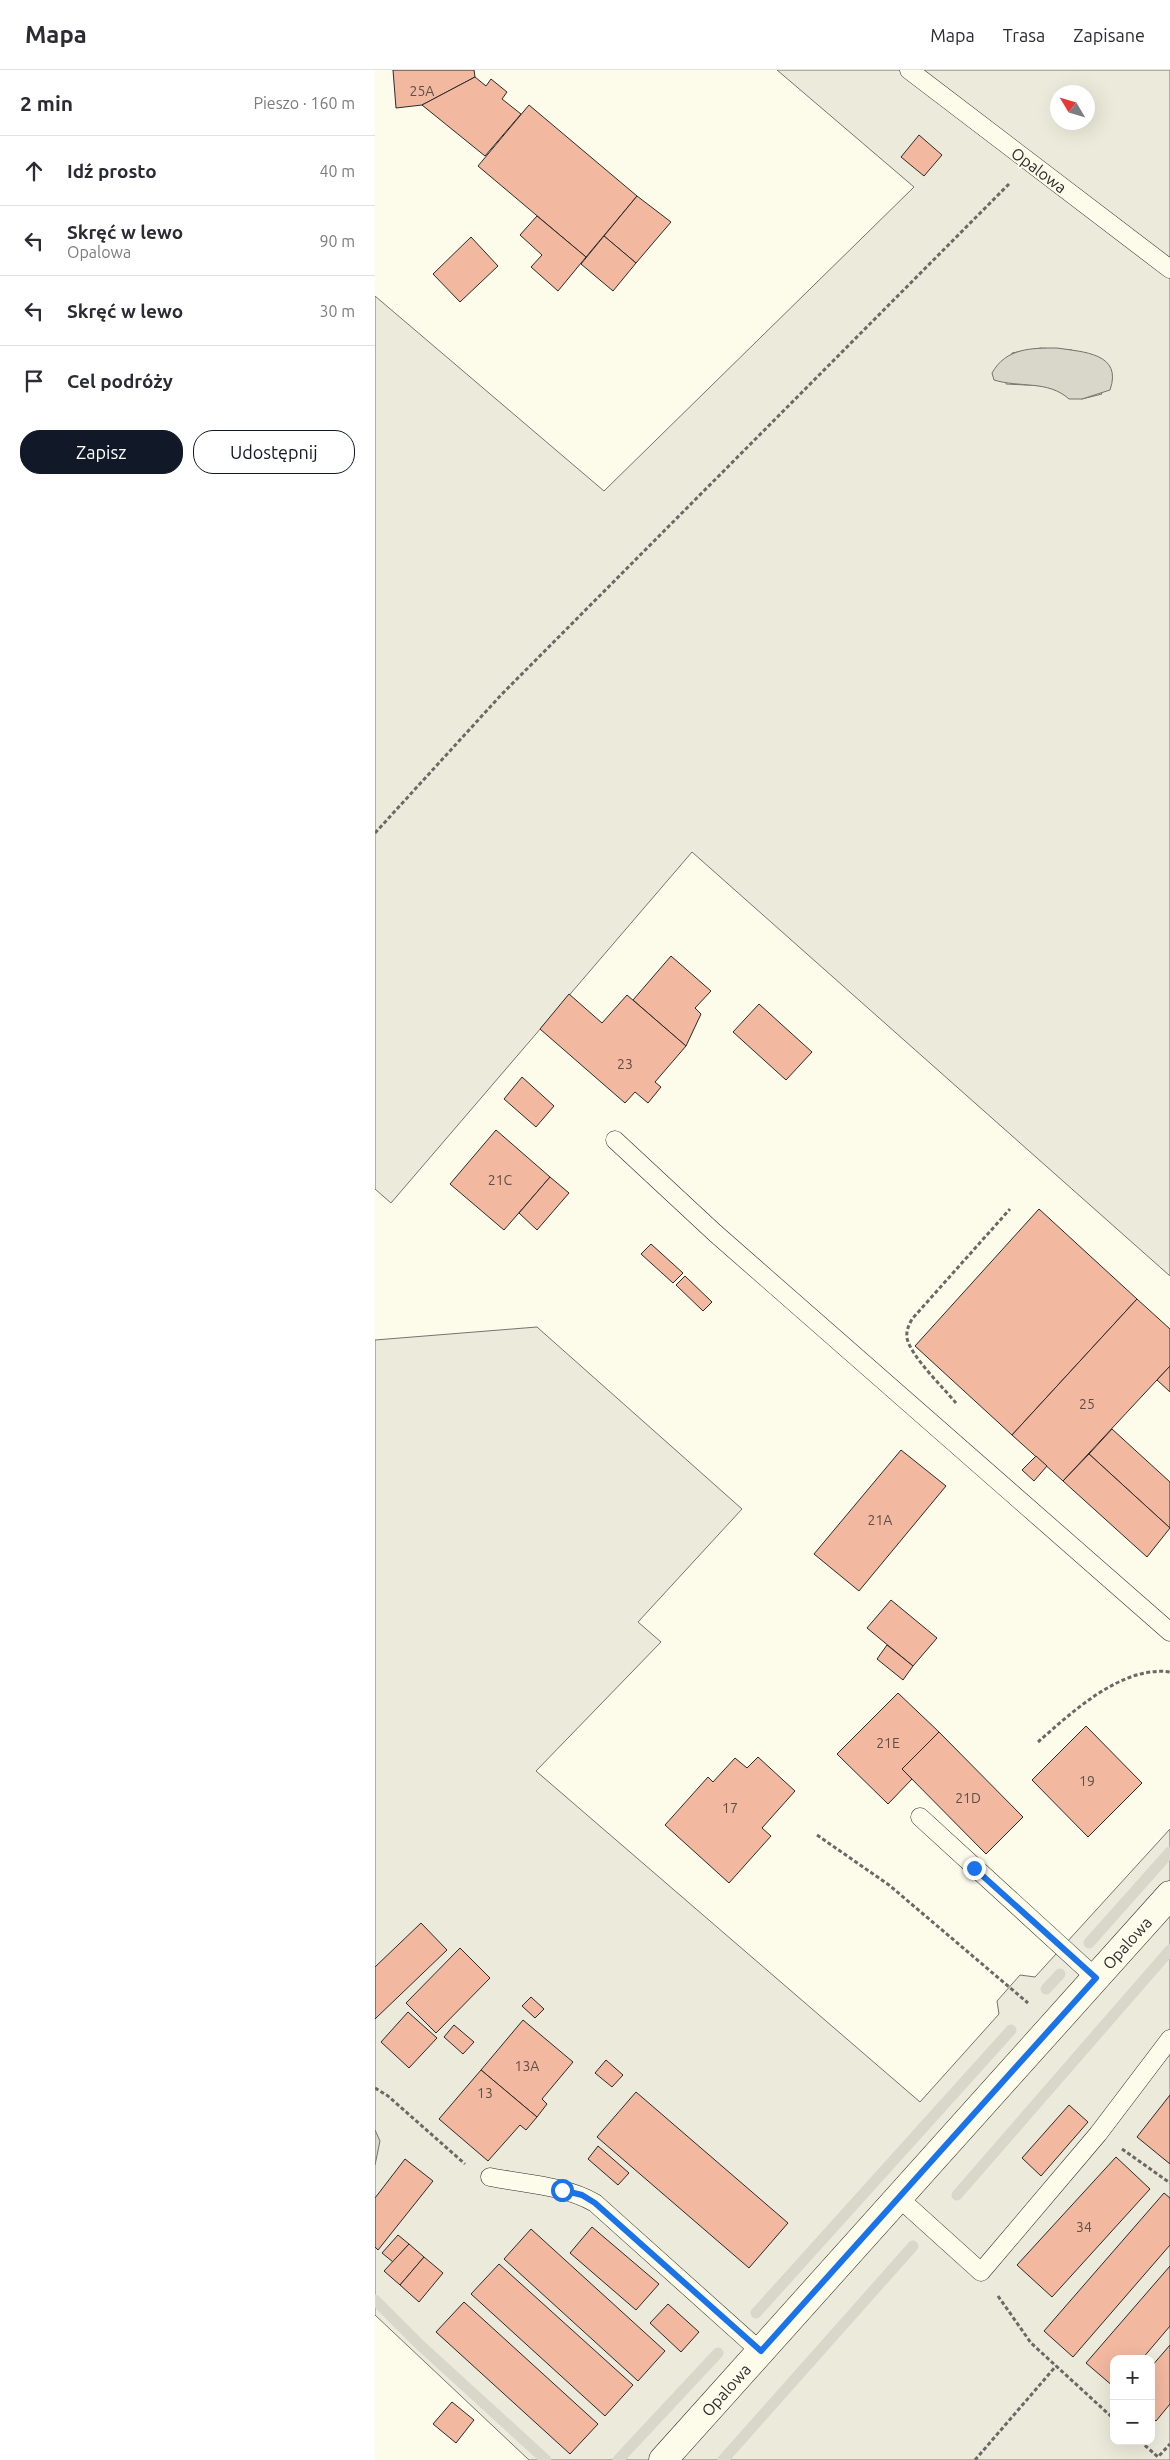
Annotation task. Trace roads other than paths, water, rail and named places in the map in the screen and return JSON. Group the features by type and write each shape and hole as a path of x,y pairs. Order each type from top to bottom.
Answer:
{"street":[{"name":"Opalowa","path":"663,2460 1170,1895"}],"lane":[{"name":"Opalowa","path":"909,70 1029,164 1170,269"},
{"path":"615,1140 722,1239 1170,1632"},
{"path":"920,1817 1096,1978"},
{"path":"899,2198 981,2272 1098,2134 1170,2039"},
{"path":"489,2177 582,2195 595,2203 761,2351"}],"waterway":[{"path":"1089,1943 1170,1852"},
{"path":"957,2195 1170,1950"},
{"path":"1046,1989 1060,1974"},
{"path":"756,2313 1011,2030"},
{"path":"723,2460 913,2246"},
{"path":"375,2300 419,2344 546,2460"},
{"path":"618,2460 718,2353"}]}
